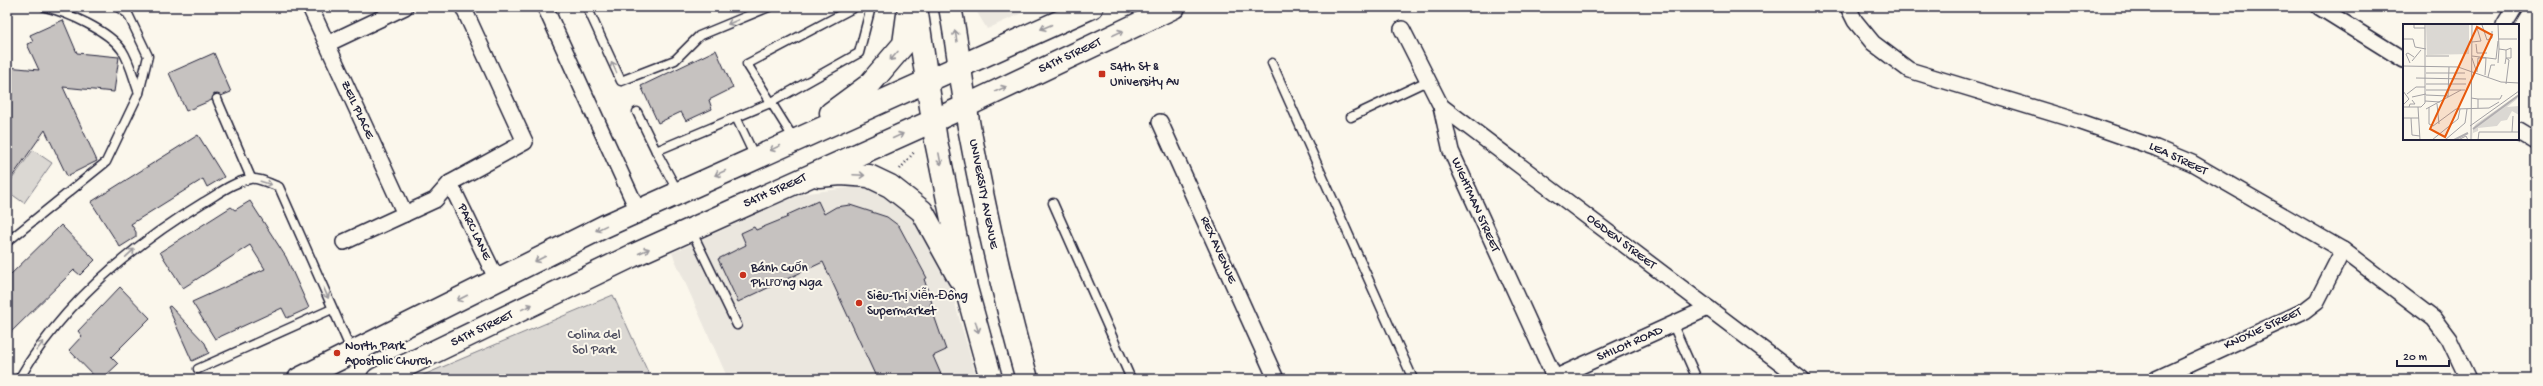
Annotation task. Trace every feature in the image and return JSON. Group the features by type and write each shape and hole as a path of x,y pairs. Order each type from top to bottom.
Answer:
{"main road":[{"path":"794,139 869,85 904,44 909,7"},
{"path":"916,7 933,120 966,288 991,379"},
{"name":"UNIVERSITY AVENUE","path":"950,7 966,106 1002,293 1027,379"},
{"path":"299,379 353,354 497,280 678,192 1092,7"},
{"name":"54TH STREET","path":"378,379 691,230 966,106 1174,7"},
{"path":"806,178 841,174 869,176 890,186 922,212 952,268 966,288"}],"street":[{"name":"ZEIL PLACE","path":"310,7 405,214"},
{"path":"327,44 405,7"},
{"path":"344,242 435,200 450,183 525,142 463,7"},
{"path":"545,7 638,211"},
{"name":"LEA STREET","path":"1848,7 1855,21 1873,43 1909,70 2081,122 2156,148 2192,163 2343,250 2434,319 2449,339 2468,379"},
{"path":"2318,7 2403,59"},
{"path":"2505,24 2515,7"},
{"name":"WIGHTMAN STREET","path":"1402,29 1441,106 1451,151 1554,379"},
{"name":"OGDEN STREET","path":"1441,106 1802,379"},
{"name":"REX AVENUE","path":"1160,122 1276,379"},
{"path":"2519,132 2536,142"},
{"name":"PARC LANE","path":"450,183 497,280"},
{"name":"KNOXIE STREET","path":"2156,379 2304,311 2317,301 2343,250"},
{"name":"SHILOH ROAD","path":"1554,379 1708,308"}],"lane":[{"path":"45,7 67,13 97,29 122,50 139,93"},
{"path":"7,242 106,162 139,93 148,56 128,14 118,7"},
{"path":"587,7 621,81 675,60 699,36 769,7"},
{"path":"794,139 747,64 855,7"},
{"path":"656,151 770,102 859,53 871,7"},
{"path":"1272,63 1413,379"},
{"path":"1352,117 1427,81"},
{"path":"217,99 251,178"},
{"path":"636,112 678,192"},
{"path":"736,117 755,157"},
{"path":"19,379 36,351 69,310 137,247 190,210 234,185 251,178 279,187 353,354"},
{"path":"1052,203 1131,379"},
{"path":"691,230 737,325"},
{"path":"198,370 332,309"},
{"path":"1673,325 1697,379"}],"path":[{"path":"899,171 918,148"}],"shaded area":[{"path":"974,7 1035,7 987,29"},
{"path":"862,186 891,194 917,213 946,273 977,379 728,379 672,253 801,194"}],"green space":[{"path":"33,150 52,163 24,203 7,191 7,186"},
{"name":"Colina del Sol Park","path":"613,295 651,379 414,379"}],"building":[{"path":"63,20 77,53 119,57 114,92 63,87 97,161 67,176 45,130 7,184 7,67 39,70 27,44 33,42 30,35"},
{"path":"716,50 733,88 709,100 712,109 686,121 681,112 658,123 641,86"},
{"path":"214,53 231,92 221,96 214,94 212,100 186,111 169,73"},
{"path":"198,135 224,177 207,187 203,179 131,224 136,232 136,237 120,247 91,202"},
{"path":"250,201 286,257 309,308 287,318 282,308 215,339 192,302 265,269 250,245 183,288 160,252 231,207 235,210"},
{"path":"818,201 824,214 836,207 850,205 887,217 899,226 927,278 924,279 932,303 930,304 946,350 933,356 943,379 877,379 823,262 738,302 718,259 746,245 741,233 754,227 756,230 788,217 787,215"},
{"path":"61,225 95,260 80,275 74,270 7,336 7,278"},
{"path":"120,287 150,318 111,357 118,364 102,379 97,379 69,350 82,336 78,331"},
{"path":"170,306 205,343 209,353 192,361 168,307"}],"place":[{"name":"54th St & University Av","path":"1102,74"},
{"name":"Bánh Cuốn Phương Nga","path":"743,275"},
{"name":"Siêu-Thị Viễn-Đông Supermarket","path":"859,303"},
{"name":"North Park Apostolic Church","path":"337,353"}]}
